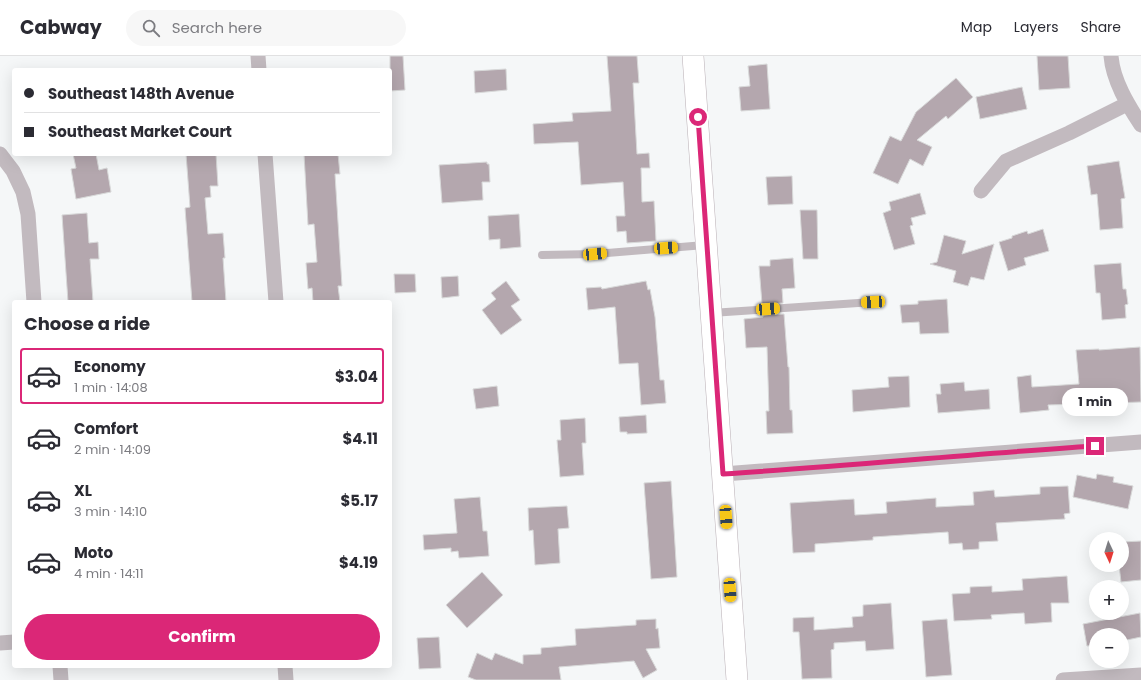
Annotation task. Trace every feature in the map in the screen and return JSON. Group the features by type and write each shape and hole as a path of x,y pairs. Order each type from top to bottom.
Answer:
{"main road":[{"path":"693,56 737,680"}],"street":[{"path":"258,56 259,68"},
{"path":"1111,56 1118,81 1127,104 1141,125"},
{"path":"981,191 1006,161 1069,133 1127,104"},
{"path":"0,154 13,171 23,192 28,214 34,300"},
{"path":"265,156 276,300"},
{"path":"723,474 1141,442"},
{"path":"0,643 12,642"},
{"path":"60,668 60,680"},
{"path":"285,668 286,680"},
{"path":"1063,680 1141,675"}],"lane":[{"path":"542,255 595,254 706,245"},
{"path":"711,313 873,302"}],"building":[{"path":"390,56 403,56 405,90 392,91 392,68 390,68"},
{"path":"607,56 637,56 639,83 633,83 637,154 649,153 650,168 641,168 642,202 654,201 656,241 627,243 626,231 617,232 616,216 625,216 623,182 581,185 578,142 534,144 533,124 573,121 572,113 611,111"},
{"path":"1037,56 1068,56 1070,88 1039,90"},
{"path":"767,64 770,109 741,111 739,87 750,86 748,66"},
{"path":"506,69 507,90 475,93 474,71"},
{"path":"956,78 973,97 948,119 946,116 917,140 932,147 923,166 910,159 898,184 873,173 890,136 901,141 916,112"},
{"path":"1022,87 1027,109 980,119 976,97"},
{"path":"73,156 96,156 99,170 107,168 111,192 76,199 71,169 76,168"},
{"path":"186,156 216,156 218,186 210,186 211,197 205,198 208,234 223,233 226,300 192,300 185,208 190,207"},
{"path":"304,156 338,156 340,174 335,174 342,286 338,286 340,300 313,300 312,288 308,289 306,263 317,262 314,224 308,225"},
{"path":"1119,161 1125,198 1121,199 1123,228 1100,230 1097,194 1091,195 1087,166"},
{"path":"487,162 487,164 489,164 490,182 482,182 483,200 442,203 439,165"},
{"path":"792,176 793,204 768,205 766,177"},
{"path":"920,193 926,214 911,218 913,225 910,226 915,244 894,250 883,213 891,210 889,202"},
{"path":"800,210 817,210 818,259 803,259"},
{"path":"87,213 89,243 98,242 99,259 90,259 93,300 68,300 62,215"},
{"path":"519,214 521,247 500,249 500,239 489,240 488,216"},
{"path":"1043,229 1049,251 1024,258 1026,265 1008,271 999,242 1027,231 1028,234"},
{"path":"944,235 966,241 962,254 994,244 984,280 971,277 968,286 953,282 956,271 930,264 937,262"},
{"path":"793,258 795,288 782,289 783,303 762,304 759,266 770,266 770,260"},
{"path":"1121,263 1123,289 1126,289 1128,304 1125,305 1126,318 1102,320 1100,293 1096,293 1094,265"},
{"path":"394,274 415,274 416,292 395,293"},
{"path":"458,276 459,296 442,298 441,277"},
{"path":"506,281 520,300 511,306 522,320 501,335 482,310 496,299 491,293"},
{"path":"646,281 648,290 650,289 655,317 660,380 664,380 666,403 641,405 638,363 619,364 615,307 588,310 586,288 601,287 602,289"},
{"path":"947,299 949,333 920,334 919,322 902,323 900,305 918,304 918,301"},
{"path":"784,314 789,367 790,410 792,410 793,433 767,434 766,411 769,411 767,347 746,348 744,319 763,317 763,315"},
{"path":"1140,347 1141,402 1048,405 1049,410 1020,413 1017,377 1031,375 1032,387 1079,384 1076,350"},
{"path":"909,376 910,407 853,412 852,390 889,387 888,377"},
{"path":"964,382 965,391 989,389 990,409 938,413 936,394 941,394 940,384"},
{"path":"497,386 499,406 476,409 473,389"},
{"path":"646,415 647,433 627,434 627,432 620,432 619,417"},
{"path":"585,418 586,443 582,443 584,475 560,477 557,440 561,440 560,420"},
{"path":"1097,474 1114,477 1113,482 1133,486 1128,509 1073,497 1077,475 1096,479"},
{"path":"671,481 677,577 651,579 644,483"},
{"path":"1068,486 1070,513 1064,514 1065,519 996,523 998,541 979,542 979,549 963,550 962,543 949,544 948,532 873,537 873,540 815,544 815,552 793,553 790,503 854,499 855,515 887,513 886,502 936,498 936,507 974,505 973,492 994,490 995,497 1040,494 1040,487"},
{"path":"480,497 483,531 487,531 489,556 459,558 458,551 451,552 451,548 424,550 423,535 457,533 454,499"},
{"path":"567,506 569,528 558,529 560,563 535,565 533,530 529,531 528,508"},
{"path":"1141,541 1141,580 1129,581 1121,580 1120,572 1129,572 1129,542"},
{"path":"482,572 503,595 467,628 446,605"},
{"path":"1067,576 1069,603 1051,603 1052,622 1025,624 1024,613 991,615 992,619 954,621 952,594 970,593 970,587 992,586 992,592 1023,590 1022,579"},
{"path":"891,603 894,649 866,651 865,641 834,643 834,649 831,650 832,678 802,679 799,632 793,632 793,618 814,617 814,630 853,627 852,617 863,616 863,605"},
{"path":"1140,613 1141,637 1129,640 1129,628 1089,628 1089,646 1087,646 1083,624 1104,620 1129,620 1129,615"},
{"path":"656,619 656,629 658,628 660,648 646,649 657,670 643,678 634,661 559,667 561,680 476,680 468,677 477,653 492,660 495,653 523,664 523,655 541,654 541,648 576,645 575,629 636,625 636,620"},
{"path":"947,619 952,675 926,677 922,621"},
{"path":"439,637 441,668 419,669 417,638"}],"route":[{"path":"698,117 723,474 1095,446"}]}
